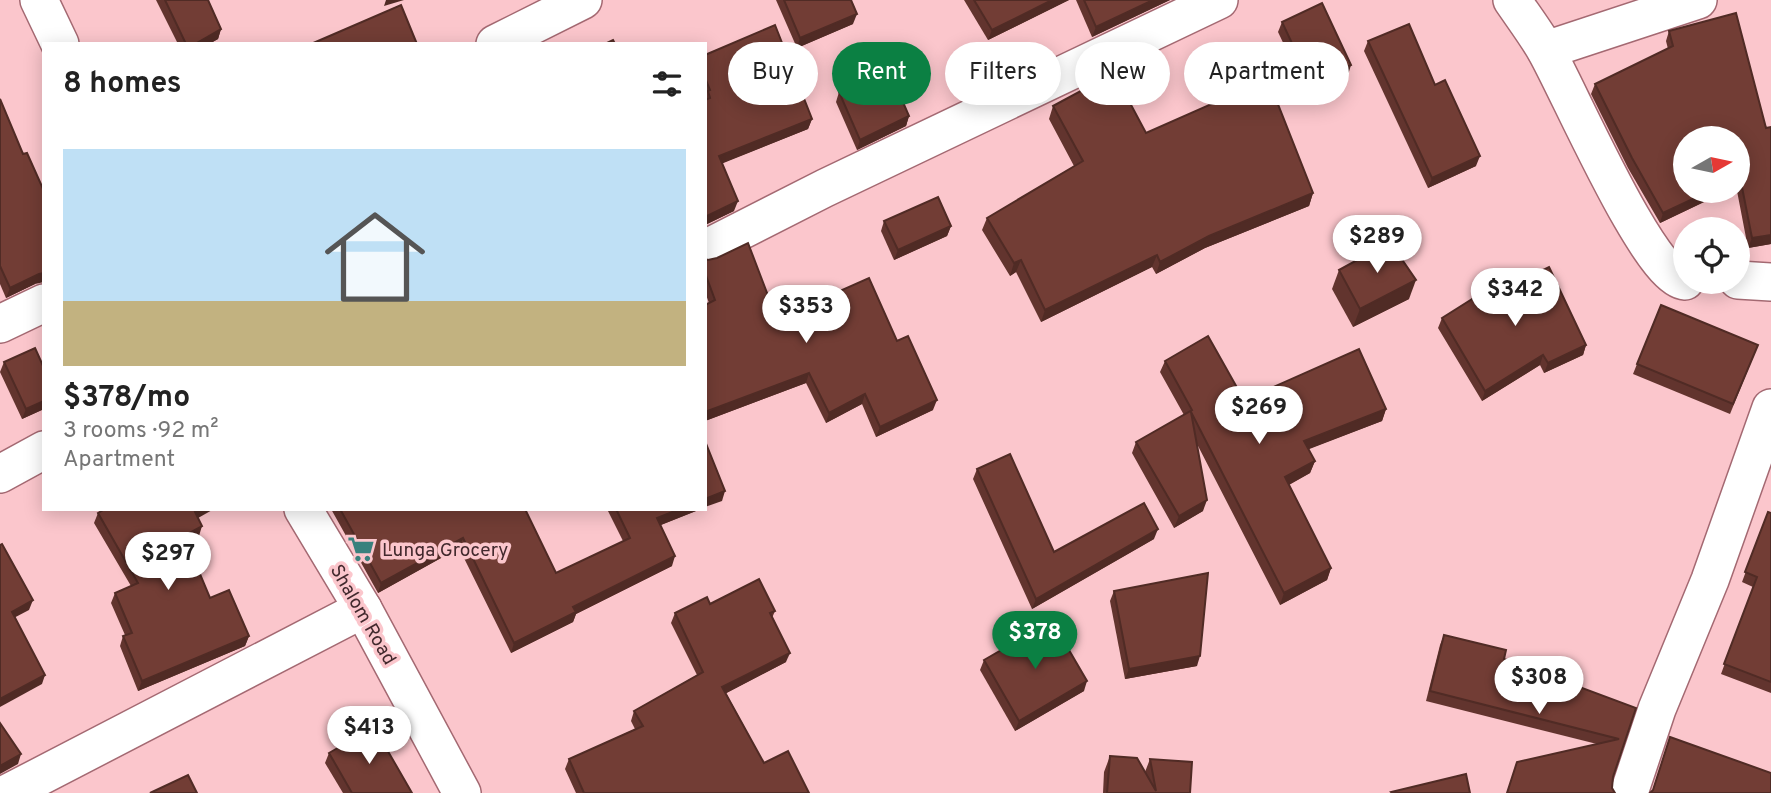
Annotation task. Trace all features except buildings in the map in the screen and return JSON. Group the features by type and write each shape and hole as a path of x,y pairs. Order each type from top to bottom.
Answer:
{"street":[{"path":"39,0 59,42"},
{"path":"499,42 583,0"},
{"path":"707,248 824,188 1219,0"},
{"path":"1512,0 1546,50 1612,185 1665,270 1673,277"},
{"path":"1546,50 1698,0"},
{"path":"1750,281 1771,282"},
{"path":"0,324 42,304"},
{"path":"1629,793 1657,709 1710,580 1771,408"},
{"path":"0,474 42,451"},
{"name":"Shalom Road","path":"304,511 363,609 463,793"},
{"path":"8,793 363,609"}],"place":[{"name":"Lunga Grocery","path":"361,549"}]}
